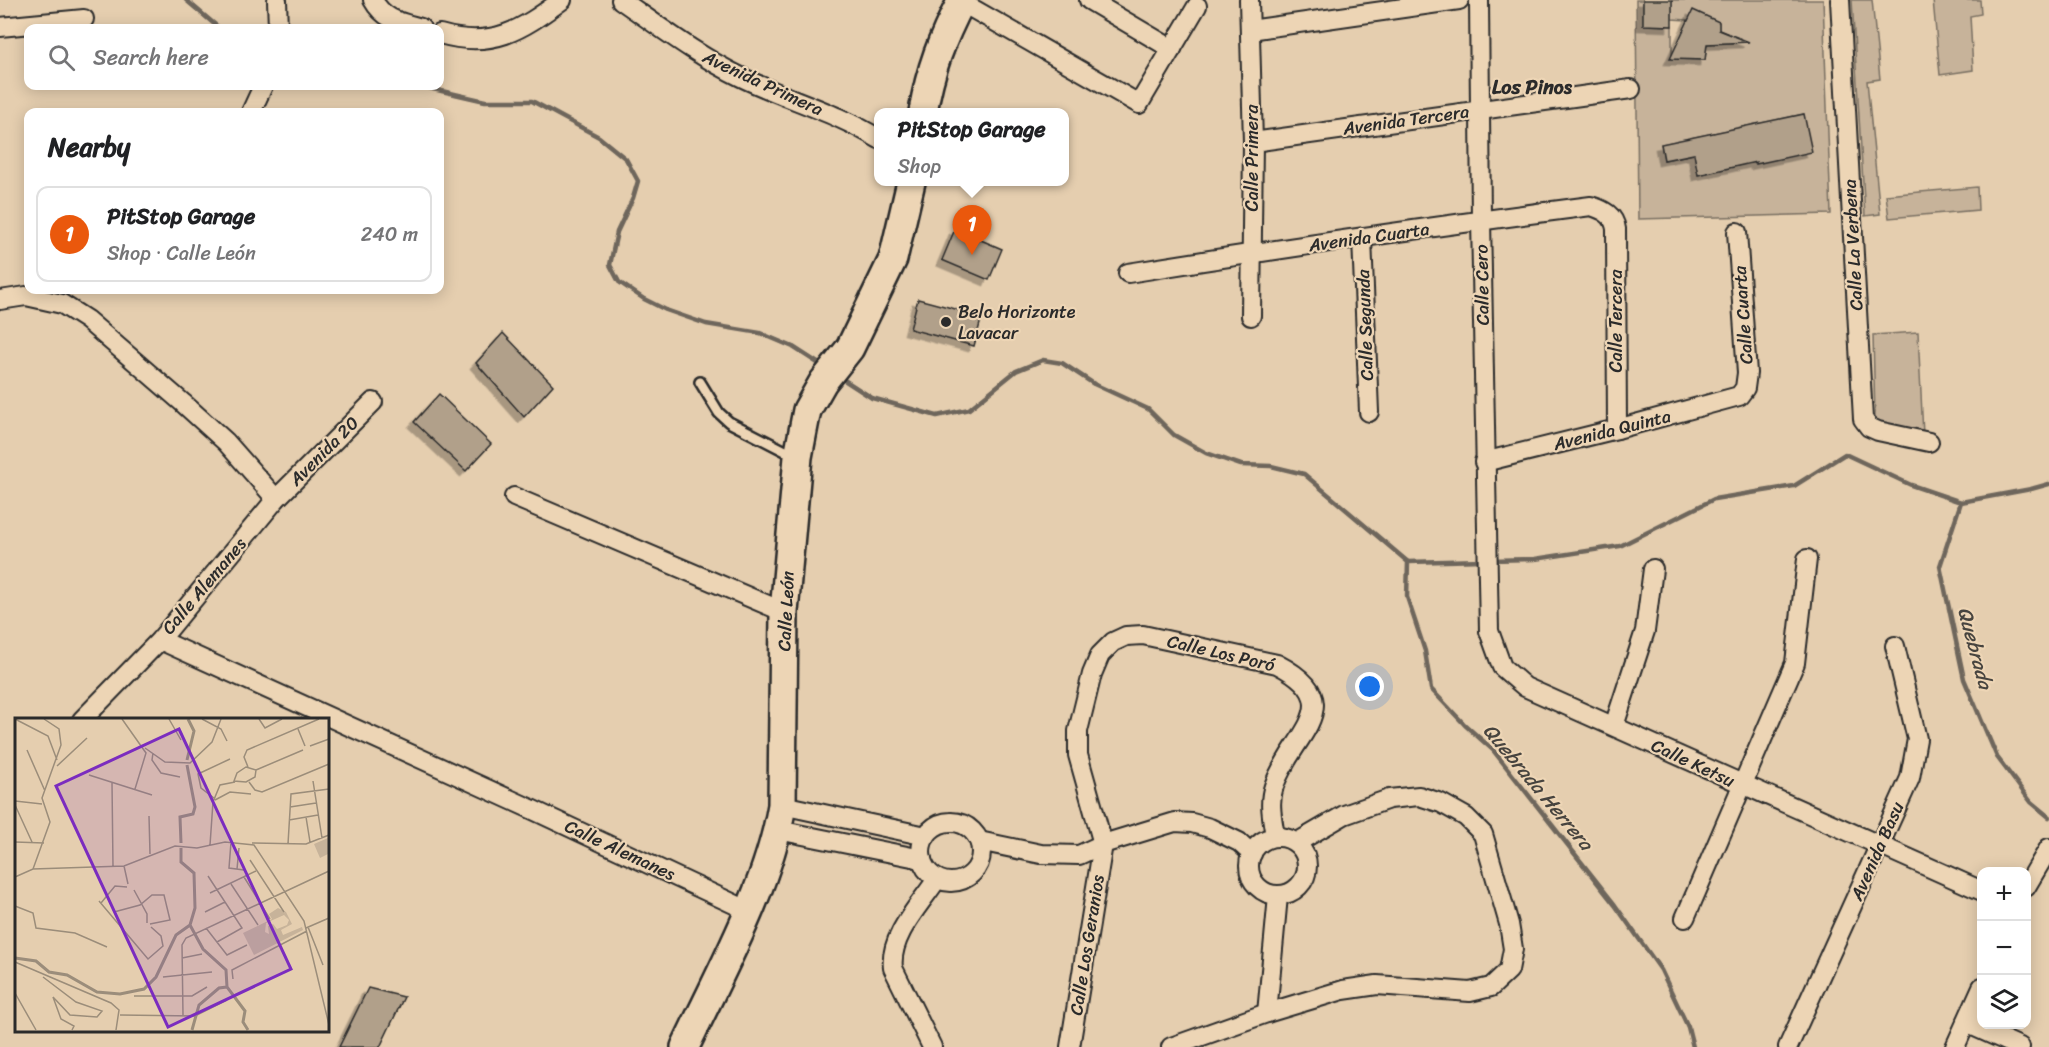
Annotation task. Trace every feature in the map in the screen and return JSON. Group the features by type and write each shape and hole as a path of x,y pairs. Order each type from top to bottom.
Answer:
{"main road":[{"path":"924,108 940,42 961,1"},
{"name":"Calle León","path":"686,1047 749,911 780,818 784,612 798,457 807,410 823,382 850,348 893,260 910,186"}],"street":[{"path":"277,0 278,24"},
{"path":"373,0 379,12 408,24"},
{"path":"514,30 532,15 541,0"},
{"path":"444,35 461,40 488,40 537,19 562,0"},
{"name":"Avenida Primera","path":"621,0 702,57 750,81 857,125 874,136"},
{"path":"1089,0 1172,49"},
{"name":"Calle Primera","path":"1249,0 1252,142 1251,316"},
{"path":"1250,30 1459,0"},
{"name":"Calle Cero","path":"1479,0 1480,220 1488,569"},
{"name":"Calle La Verbena","path":"1840,0 1863,419 1869,427 1878,431 1929,442"},
{"path":"961,1 1139,104 1197,6"},
{"path":"32,24 84,19"},
{"path":"0,27 24,25"},
{"name":"Avenida Tercera","path":"1252,142 1631,89"},
{"path":"253,108 261,90"},
{"name":"Avenida Cuarta","path":"1128,273 1480,220 1591,206 1610,214"},
{"name":"Calle Tercera","path":"1610,214 1616,230 1617,429"},
{"name":"Calle Cuarta","path":"1737,232 1747,373 1745,388 1739,396"},
{"name":"Calle Segunda","path":"1362,238 1369,412"},
{"path":"0,300 24,294"},
{"path":"30,294 62,304 87,320 226,442 276,499"},
{"name":"Avenida Quinta","path":"1484,462 1739,396"},
{"name":"Avenida 20","path":"276,499 372,402"},
{"path":"514,497 784,612"},
{"name":"Calle Alemanes","path":"276,499 160,639 749,911"},
{"path":"1685,918 1795,663 1807,559"},
{"name":"Calle Ketsu","path":"1488,569 1489,631 1502,667 1525,687 1878,847 1977,889"},
{"path":"1614,726 1645,631 1653,569"},
{"name":"Calle Los Poró","path":"1103,844 1078,755 1078,731 1092,674 1100,655 1113,642 1126,636 1143,635 1277,664 1296,674 1308,687 1314,702 1313,717 1282,767 1273,788 1271,809 1275,837"},
{"path":"84,718 160,639"},
{"name":"Avenida Basu","path":"1788,1047 1910,777 1917,739 1895,646"},
{"path":"1171,1047 1267,1013 1343,990 1377,986 1470,992 1491,987 1509,970 1513,949 1509,924 1483,834 1466,817 1441,803 1419,796 1389,799 1344,815 1296,843"},
{"path":"780,818 926,836"},
{"path":"780,818 922,860"},
{"path":"979,841 1041,854 1079,855 1090,852 1103,844 1175,822 1192,823 1210,828 1239,842 1252,854"},
{"path":"960,823 969,827 979,841 981,853 979,863 974,872 957,882 937,879 925,867 922,860 921,851 926,836 932,828 941,824 960,823"},
{"path":"1275,837 1283,837 1296,843 1306,858 1306,876 1295,890 1278,896 1260,889 1250,873 1249,864 1258,846 1275,837"},
{"name":"Calle Los Geranios","path":"1070,1047 1103,844"},
{"path":"2031,879 2049,848"},
{"path":"932,1047 892,968 891,958 897,938 937,879"},
{"path":"1267,1013 1278,896"},
{"path":"1955,1047 1977,998"},
{"path":"1966,1023 2020,1047"}],"lane":[{"path":"700,382 719,413 729,422 798,457"}],"shaded area":[{"path":"1636,0 1643,0 1643,25 1672,26 1672,59 1705,60 1707,44 1732,43 1732,36 1719,30 1719,22 1672,19 1672,0 1823,0 1831,214 1638,219","holes":["1804,114 1752,142 1664,160 1661,144"]},
{"path":"1852,0 1872,0 1880,79 1867,81 1880,214 1865,216"},
{"path":"1933,0 1980,0 1981,14 1970,16 1973,70 1940,75"},
{"path":"1977,187 1978,210 1889,218 1886,195"},
{"path":"1918,332 1923,435 1880,424 1875,418 1873,335"}],"building":[{"path":"1643,0 1672,0 1672,26 1643,25"},
{"path":"1693,10 1719,22 1719,30 1749,42 1707,44 1705,60 1670,59"},
{"path":"1804,114 1812,152 1698,175 1694,154 1664,160 1661,144"},
{"path":"955,229 1002,249 989,280 942,260"},
{"name":"Belo Horizonte Lavacar","path":"918,299 982,316 974,346 910,329"},
{"path":"503,333 553,385 524,417 476,363"},
{"path":"439,394 491,444 466,471 414,422"},
{"path":"368,988 404,997 380,1047 339,1047"}],"waterway":[{"name":"Quebrada Herrera","path":"186,0 214,24"},
{"name":"Quebrada Herrera","path":"437,90 485,101 532,101 599,137 626,159 638,181 633,198 617,232 610,265 619,282 644,299 666,310 706,324 760,333 793,347 824,367"},
{"name":"Quebrada Herrera","path":"838,376 872,398 937,416 969,409 1016,371 1043,360 1062,363 1094,384 1148,409 1174,435 1206,453 1241,465 1271,466 1304,474 1408,562 1407,597 1425,651 1431,689 1465,725 1493,750 1615,905 1661,970 1688,1027 1693,1047"},
{"path":"1491,560 1535,559 1620,546 1714,499 1794,486 1845,454 1911,485 1961,502 2049,484"},
{"name":"Quebrada","path":"1961,502 1940,566 1964,679 1997,757 2031,802 2049,817"},
{"path":"1408,562 1483,560"}],"place":[{"name":"PitStop Garage","path":"972,255"},
{"name":"Belo Horizonte Lavacar","path":"946,322"}],"district":[{"name":"Los Pinos","path":"1532,87"}]}
